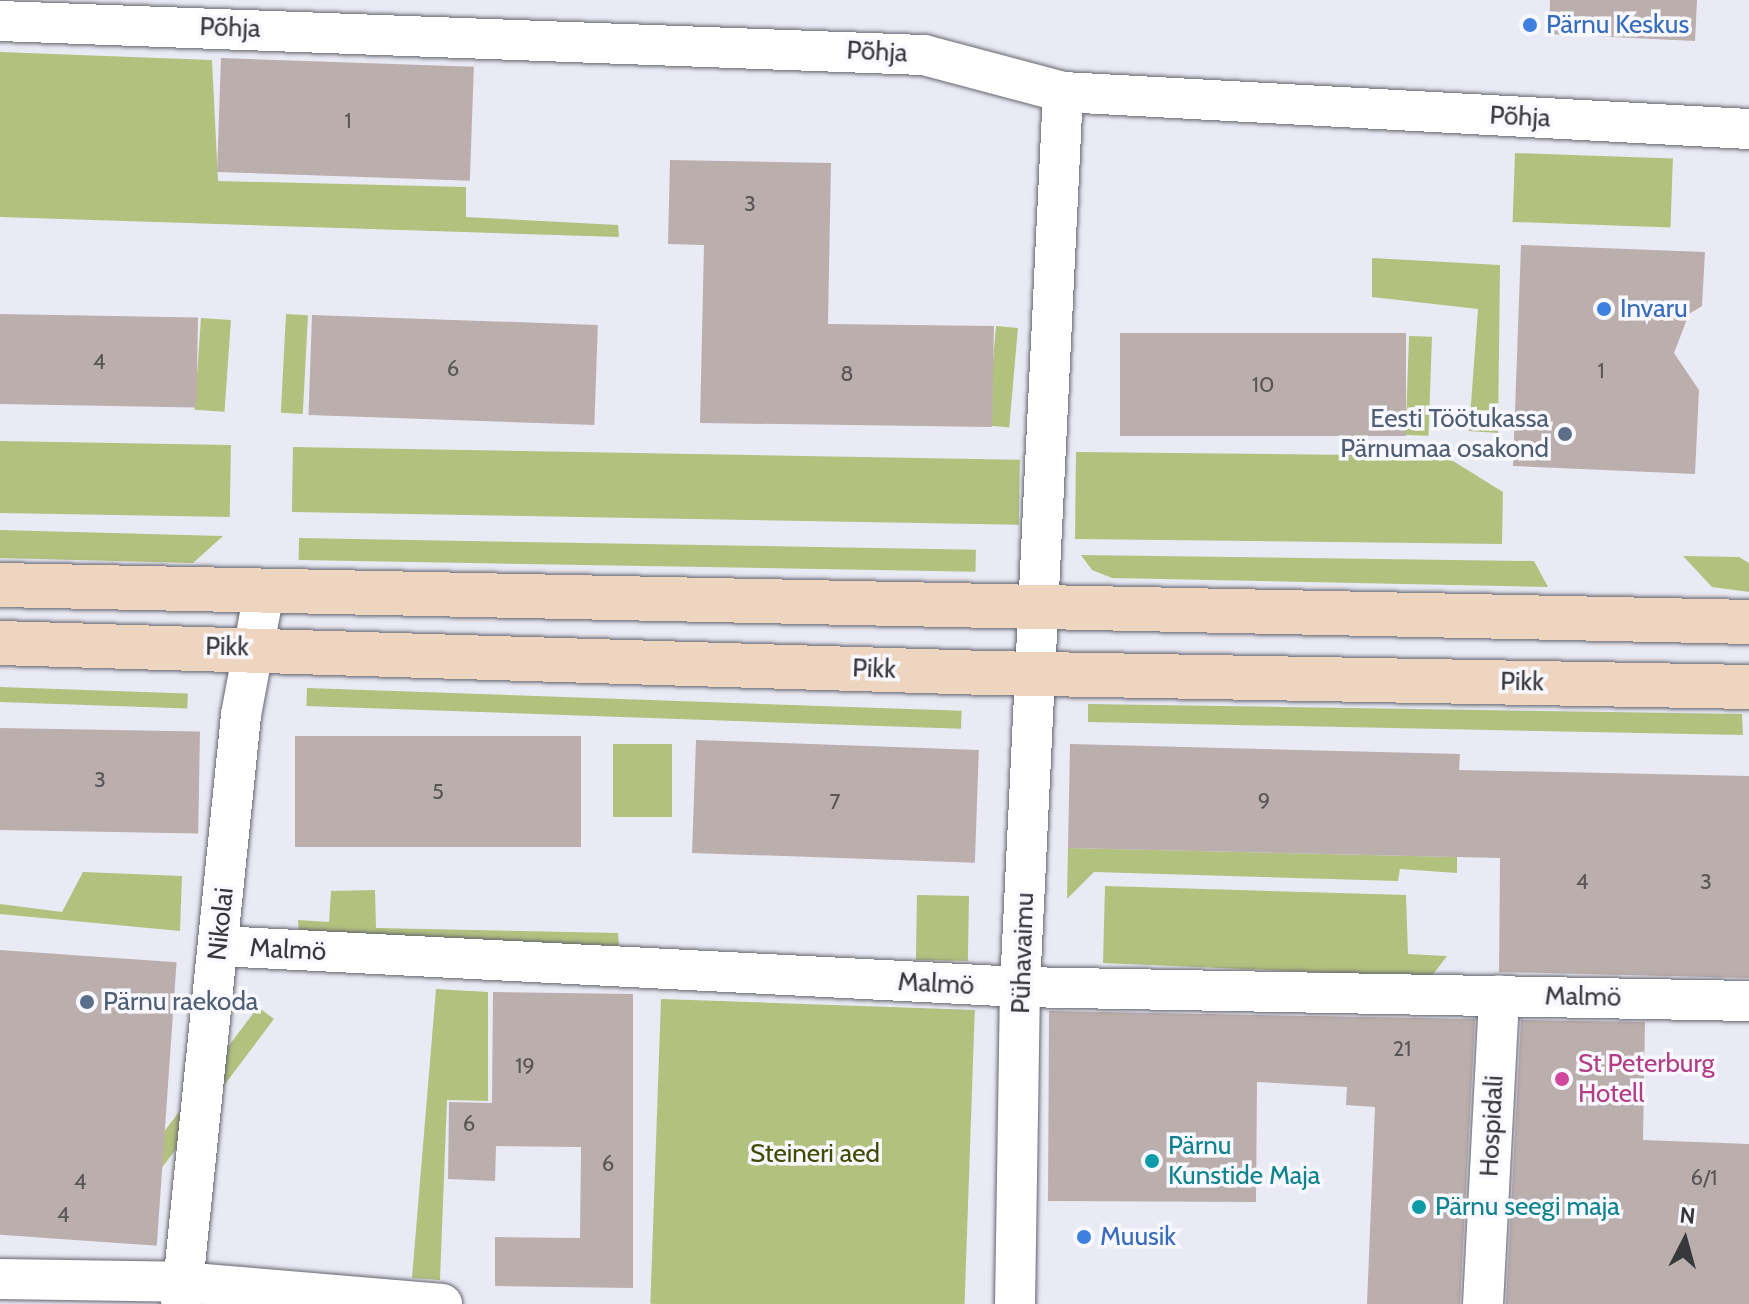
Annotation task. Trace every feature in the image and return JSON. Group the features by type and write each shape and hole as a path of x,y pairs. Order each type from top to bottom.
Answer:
{"main road":[{"path":"0,585 264,592 1040,602 1749,622"},
{"name":"Pikk","path":"0,643 253,647 1038,672 1749,687"}],"street":[{"name":"Põhja","path":"0,21 924,55 1063,92 1749,129"},
{"name":"Pühavaimu","path":"1015,1304 1020,987 1038,672 1063,92"},
{"name":"Nikolai","path":"181,1293 253,647 264,592"},
{"name":"Malmö","path":"219,946 1020,987 1749,1001"},
{"name":"Hospidali","path":"1483,1304 1499,995"},
{"path":"0,1279 181,1293 442,1304"}],"green space":[{"path":"0,52 212,60 218,181 466,187 466,217 618,225 619,237 0,217"},
{"path":"1515,153 1673,159 1670,227 1513,222"},
{"path":"1372,258 1500,265 1498,433 1469,431 1478,309 1372,297"},
{"path":"286,314 308,315 303,414 281,413"},
{"path":"201,318 231,320 225,412 195,410"},
{"path":"996,326 1018,328 1009,428 987,426"},
{"path":"1409,336 1432,337 1429,436 1406,435"},
{"path":"0,441 231,445 230,517 0,513"},
{"path":"293,447 1020,460 1019,525 292,512"},
{"path":"1076,452 1445,456 1503,492 1502,544 1075,539"},
{"path":"0,530 223,536 193,563 0,558"},
{"path":"299,538 976,550 976,572 299,560"},
{"path":"1081,555 1534,561 1548,587 1112,578 1092,570"},
{"path":"1683,556 1739,557 1749,563 1749,592 1712,587"},
{"path":"0,687 188,694 187,709 0,702"},
{"path":"307,688 962,711 961,729 306,706"},
{"path":"1088,704 1742,714 1743,735 1088,722"},
{"path":"613,744 672,744 672,817 613,817"},
{"path":"1068,848 1457,857 1457,873 1400,869 1398,881 1094,872 1067,899"},
{"path":"83,872 182,876 180,931 0,914 0,904 62,912"},
{"path":"1105,886 1406,895 1408,954 1447,956 1431,977 1103,963"},
{"path":"375,890 376,928 618,933 619,946 299,935 298,920 329,922 331,891"},
{"path":"917,895 969,896 968,961 916,960"},
{"path":"436,989 488,992 488,1101 447,1100 440,1280 412,1278"},
{"name":"Steineri aed","path":"661,999 975,1010 965,1304 650,1304"},
{"path":"258,1007 274,1019 138,1200 122,1187"}],"building":[{"path":"1550,0 1697,0 1695,41 1549,34"},
{"path":"221,58 474,67 470,181 217,172"},
{"path":"670,160 831,163 828,324 994,326 992,427 700,423 704,245 668,244"},
{"path":"1521,245 1705,252 1702,306 1689,314 1674,353 1699,390 1695,474 1513,466"},
{"path":"0,314 198,317 196,407 0,404"},
{"path":"312,315 598,325 594,425 309,415"},
{"path":"1120,333 1406,333 1406,436 1120,436"},
{"path":"0,728 200,731 198,833 0,830"},
{"path":"295,736 581,736 581,847 295,847"},
{"path":"696,740 979,750 975,863 692,853"},
{"path":"1070,744 1460,754 1459,770 1749,776 1749,978 1499,972 1500,858 1068,848"},
{"path":"0,950 177,962 157,1246 0,1235"},
{"path":"493,992 633,994 633,1288 495,1286 495,1237 580,1238 581,1147 496,1146 495,1181 448,1179 449,1102 492,1103"},
{"path":"1049,1011 1475,1019 1460,1304 1367,1304 1375,1107 1346,1105 1347,1087 1257,1082 1256,1202 1048,1201"},
{"path":"1521,1020 1645,1022 1643,1140 1749,1144 1749,1304 1506,1304"}],"place":[{"name":"Pärnu Keskus","path":"1530,25"},
{"name":"Invaru","path":"1604,309"},
{"name":"Eesti Töötukassa Pärnumaa osakond","path":"1565,434"},
{"name":"Pärnu raekoda","path":"87,1002"},
{"name":"St Peterburg Hotell","path":"1562,1079"},
{"name":"Pärnu Kunstide Maja","path":"1152,1161"},
{"name":"Pärnu seegi maja","path":"1419,1207"},
{"name":"Muusik","path":"1084,1237"}]}
